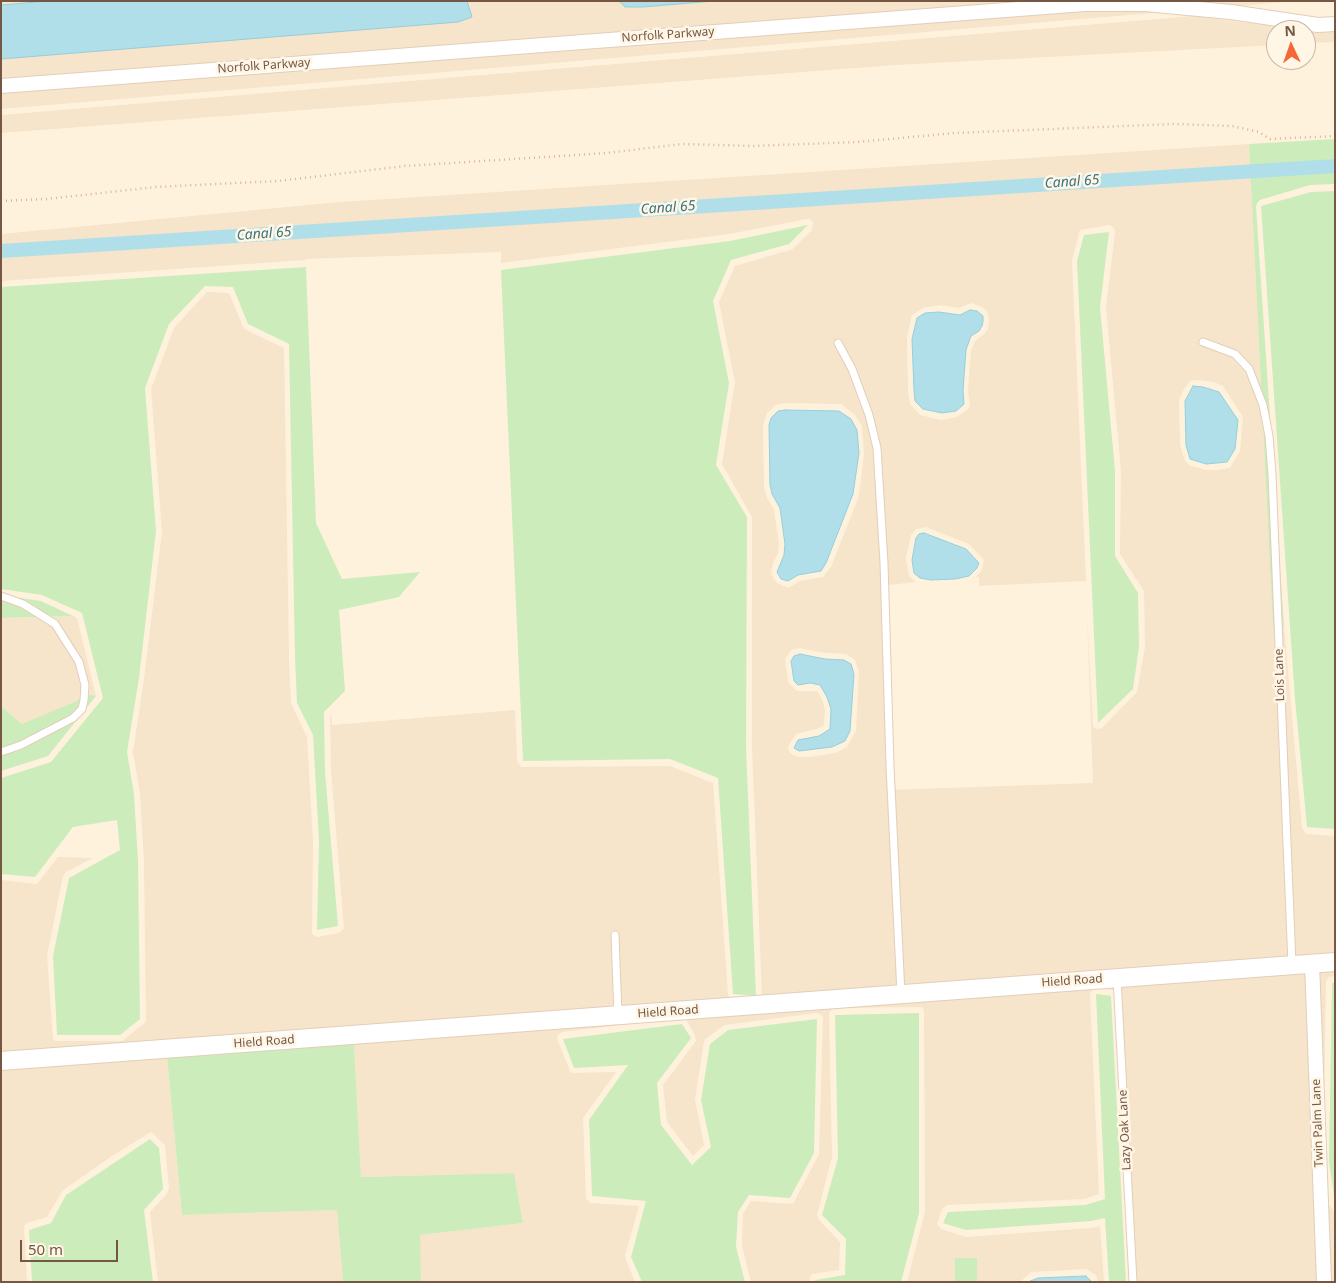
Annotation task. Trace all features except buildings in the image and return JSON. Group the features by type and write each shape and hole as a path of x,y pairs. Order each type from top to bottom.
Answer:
{"street":[{"name":"Norfolk Parkway","path":"1,86 1085,4 1144,4 1231,12 1318,24 1335,24"},
{"name":"Hield Road","path":"1,1061 1335,962"},
{"name":"Twin Palm Lane","path":"1312,964 1324,1282"}],"lane":[{"name":"Lois Lane","path":"1203,342 1235,354 1249,368 1263,405 1269,436 1292,965"},
{"path":"838,343 852,369 869,415 877,448 884,563 901,994"},
{"path":"1,596 23,604 55,624 79,662 85,685 82,709 74,718 21,745 1,752"},
{"path":"616,935 618,1016"},
{"name":"Lazy Oak Lane","path":"1117,978 1133,1282"}],"path":[{"path":"1,201 46,199 156,187 278,181 404,166 607,153 682,144 753,146 857,142 955,133 1173,124 1232,126 1259,132 1270,138 1335,136"}],"shaded area":[{"path":"1,1 1297,1 1,109"},
{"path":"1194,16 1266,25 1266,46 895,65 1,133 1,115"},
{"path":"1316,31 1335,32 1335,42 1316,43"},
{"path":"1249,144 1273,626 1284,626 1302,828 1306,834 1335,836 1335,954 762,997 752,747 752,517 722,464 735,382 719,302 735,266 793,249 812,230 813,223 810,219 807,219 729,234 501,263 501,252 306,259 1,281 1,234 340,202","holes":["1110,225 1114,228 1106,307 1121,471 1120,554 1144,591 1145,647 1137,692 1102,728 1093,727 1087,613 1093,783 888,790 888,585 916,582 909,576 906,558 911,535 916,529 926,527 969,544 984,560 982,570 976,577 979,577 979,586 1086,581 1072,261 1080,230","971,303 980,306 988,313 989,321 988,329 975,341 971,351 968,390 970,406 957,417 941,420 920,415 910,404 908,391 907,338 912,315 923,308 940,305 959,308","1190,381 1214,382 1223,386 1243,417 1240,451 1230,468 1205,470 1189,465 1185,461 1180,445 1179,400","785,403 841,404 855,415 862,426 864,454 859,496 831,567 823,577 800,581 788,588 777,583 771,574 779,544 774,510 767,498 764,487 763,425 767,413 776,405","799,648 826,653 846,654 855,660 859,672 856,731 847,747 835,753 810,757 798,757 790,753 789,745 796,734 817,729 824,725 825,710 822,699 817,691 797,691 788,682 785,659 791,650"]},
{"path":"207,292 229,293 244,329 284,348 291,703 307,737 313,841 312,934 317,937 339,933 344,928 331,771 330,715 332,725 515,710 517,761 521,767 670,766 713,783 728,995 730,999 1,1054 1,880 37,884 58,857 93,858 66,872 63,876 47,956 53,1039 55,1041 122,1041 146,1022 144,861 140,794 133,752 162,532 151,389 174,328"},
{"path":"73,616 77,618 96,696 91,696 22,724 1,706 1,618"},
{"path":"1335,970 1335,976 1329,977 1326,981 1324,1108 1319,971"},
{"path":"1305,972 1317,1282 1131,1282 1116,992 1113,990 1095,988 1090,994 1099,1194 1084,1199 947,1205 942,1209 937,1224 941,1229 966,1237 1100,1226 1104,1282 1098,1282 1096,1275 1086,1269 1031,1272 1020,1282 907,1282 925,1212 924,1011 922,1007 835,1008 829,1013 832,1157 817,1215 819,1220 840,1242 839,1270 812,1274 809,1282 751,1282 742,1246 743,1214 751,1201 793,1204 819,1154 823,1017 820,1014 725,1025 705,1039 695,1099 704,1145 693,1156 667,1122 663,1085 696,1041 695,1035 684,1018"},
{"path":"673,1019 562,1032 558,1035 557,1039 571,1073 616,1072 583,1118 586,1199 591,1203 639,1206 625,1255 635,1282 421,1282 419,1235 523,1223 514,1173 361,1177 354,1043"},
{"path":"167,1057 182,1215 337,1210 343,1282 158,1282 150,1212 167,1194 169,1188 165,1145 151,1132 63,1190 47,1217 27,1223 24,1226 27,1282 1,1282 1,1069"},
{"path":"1327,1189 1329,1205 1335,1212 1335,1282 1330,1282"}],"green space":[{"path":"1335,139 1335,184 1310,185 1260,200 1256,207 1284,626 1273,627 1249,144"},
{"path":"1335,191 1335,829 1307,827 1295,699 1261,206 1311,192"},
{"path":"808,225 789,244 731,260 713,301 729,383 716,465 747,517 746,747 756,996 733,994 718,778 670,759 523,761 501,270 730,241"},
{"path":"1109,232 1100,307 1115,471 1115,556 1138,593 1139,647 1133,689 1098,723 1077,261 1084,235"},
{"path":"306,267 316,523 342,579 420,572 399,597 339,610 345,691 324,712 325,772 338,926 317,930 319,841 313,735 297,703 289,344 248,324 233,287 205,286 169,324 145,388 156,531 139,678 127,752 134,794 138,861 140,1019 120,1035 57,1035 53,956 69,878 120,850 117,820 73,827 35,877 1,874 1,778 51,762 103,698 82,613 42,595 1,589 1,287"},
{"path":"1,595 41,601 73,616 1,618"},
{"path":"91,695 96,696 48,756 1,771 1,706 22,724"},
{"path":"1332,983 1335,983 1335,1203 1329,1161"},
{"path":"1096,994 1111,996 1126,1282 1109,1282 1105,1218 1091,1221 966,1230 943,1223 948,1212 1085,1205 1105,1199"},
{"path":"919,1013 919,1213 901,1282 815,1282 815,1280 845,1275 846,1239 822,1215 838,1158 835,1015"},
{"path":"817,1019 814,1153 790,1198 749,1195 738,1212 736,1247 745,1282 642,1282 631,1257 646,1201 592,1196 589,1120 628,1065 574,1068 563,1039 682,1024 691,1038 657,1083 661,1125 692,1165 711,1147 701,1100 710,1044 728,1030"},
{"path":"354,1043 361,1177 514,1173 523,1223 420,1235 421,1282 343,1282 337,1210 182,1215 167,1057"},
{"path":"150,1139 159,1148 163,1189 144,1210 153,1282 32,1282 29,1230 51,1223 66,1195"},
{"path":"955,1258 977,1258 977,1282 955,1282"}],"water":[{"path":"48,1 467,1 472,17 458,22 1,59 1,5"},
{"path":"619,1 714,1 625,7"},
{"path":"970,310 977,311 983,316 983,322 979,331 971,336 966,350 963,390 964,404 956,411 942,413 923,409 915,401 914,390 912,339 917,318 925,313 939,312 960,315"},
{"path":"1193,386 1219,392 1238,420 1235,449 1227,462 1206,464 1190,459 1186,445 1185,401"},
{"path":"778,411 839,411 851,419 857,430 859,453 853,494 826,563 821,571 798,575 788,581 781,579 777,572 784,555 785,544 780,508 772,494 770,485 769,425 771,418"},
{"path":"924,533 966,549 979,563 977,568 969,576 955,579 931,580 920,578 914,573 912,560 916,538 919,534"},
{"path":"800,654 825,659 844,660 851,664 854,674 850,731 845,741 832,747 799,751 794,748 798,740 819,736 830,729 831,709 820,685 810,683 798,685 794,681 791,661 794,656"},
{"path":"1086,1276 1092,1282 1028,1282 1038,1278"}],"waterway":[{"name":"Canal 65","path":"1,251 1335,166"}]}
